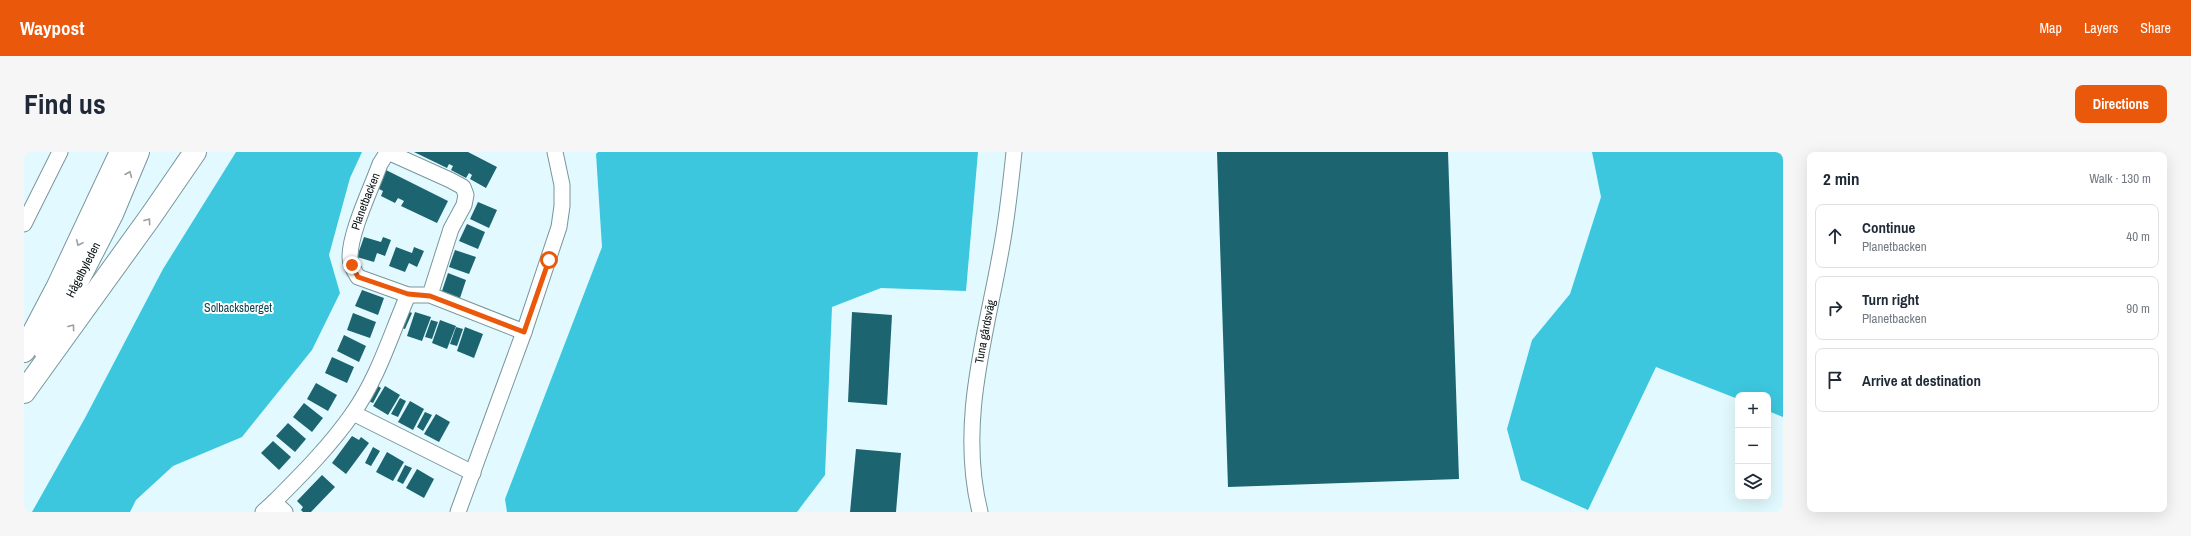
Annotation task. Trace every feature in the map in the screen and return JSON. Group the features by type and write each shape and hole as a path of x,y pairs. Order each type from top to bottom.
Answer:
{"main road":[{"name":"Hågelbyleden","path":"24,350 58,286 121,152"},
{"name":"Hågelbyleden","path":"24,384 112,214 138,152"},
{"path":"24,392 160,205 195,152"}],"street":[{"path":"26,215 60,152"},
{"path":"458,512 524,332 559,227 562,206 562,185 555,152"},
{"name":"Tuna gårdsväg","path":"980,512 974,480 972,412 974,386 1003,239 1014,152"},
{"name":"Planetbacken","path":"430,296 448,237 464,205 466,195 463,187 390,153 385,156 380,164 356,228 350,256 358,277 408,294 430,296 524,332"},
{"path":"274,509 353,413 377,368 408,294"},
{"path":"353,413 473,473"}],"green space":[{"name":"Solbacksberget","path":"236,152 362,152 350,178 329,255 340,293 312,350 242,437 173,466 136,500 130,512 32,512 85,418 163,269"},
{"path":"598,152 978,152 966,291 881,288 832,307 825,475 797,512 507,512 505,499 602,247 596,154"},
{"path":"1592,152 1783,152 1783,417 1771,412 1771,392 1735,392 1735,398 1656,367 1588,510 1521,480 1507,429 1532,340 1570,294 1601,197"}],"building":[{"path":"414,152 468,152 497,167 486,188 470,179 472,175 469,173 466,178 451,170 453,166 449,164 447,168"},
{"path":"1217,152 1448,152 1459,479 1228,487"},
{"path":"384,169 448,201 437,223 401,206 404,201 398,198 395,203 381,196 383,191 375,187"},
{"path":"478,202 497,210 489,228 470,219"},
{"path":"467,224 485,232 478,249 459,241"},
{"path":"364,237 381,242 383,237 391,240 385,256 377,253 374,262 357,257"},
{"path":"396,247 412,253 414,247 424,251 417,267 409,263 405,272 389,266"},
{"path":"455,250 476,257 469,274 449,267"},
{"path":"448,273 466,280 460,298 442,291"},
{"path":"362,290 384,298 378,315 355,306"},
{"path":"405,310 412,313 405,329 398,327"},
{"path":"415,312 431,317 422,341 407,336"},
{"path":"852,312 892,315 887,405 848,402"},
{"path":"353,313 376,322 370,338 347,330"},
{"path":"431,320 438,322 432,339 425,337"},
{"path":"440,320 456,326 447,349 432,343"},
{"path":"456,327 463,329 457,346 450,344"},
{"path":"465,327 483,334 474,358 457,351"},
{"path":"344,335 366,346 359,362 337,351"},
{"path":"332,357 354,367 347,383 325,373"},
{"path":"316,383 337,395 328,411 307,399"},
{"path":"375,384 381,388 373,403 366,400"},
{"path":"385,386 400,395 388,415 373,406"},
{"path":"400,398 406,401 398,417 391,414"},
{"path":"410,401 424,409 413,430 398,422"},
{"path":"304,403 323,418 312,432 293,417"},
{"path":"425,412 432,415 423,431 417,427"},
{"path":"436,414 450,422 439,442 424,434"},
{"path":"288,423 306,439 295,452 276,436"},
{"path":"352,436 359,440 361,437 369,443 346,474 332,463"},
{"path":"273,441 291,457 279,470 261,453"},
{"path":"373,447 380,451 371,466 365,463"},
{"path":"856,449 901,453 896,512 850,512"},
{"path":"387,452 404,462 393,481 376,472"},
{"path":"405,465 412,468 403,484 397,481"},
{"path":"417,469 434,479 424,498 406,488"},
{"path":"322,475 335,487 311,512 303,512 301,510 303,507 297,501"}],"route":[{"path":"352,265 358,277 408,294 430,296 524,332 549,260"}]}
